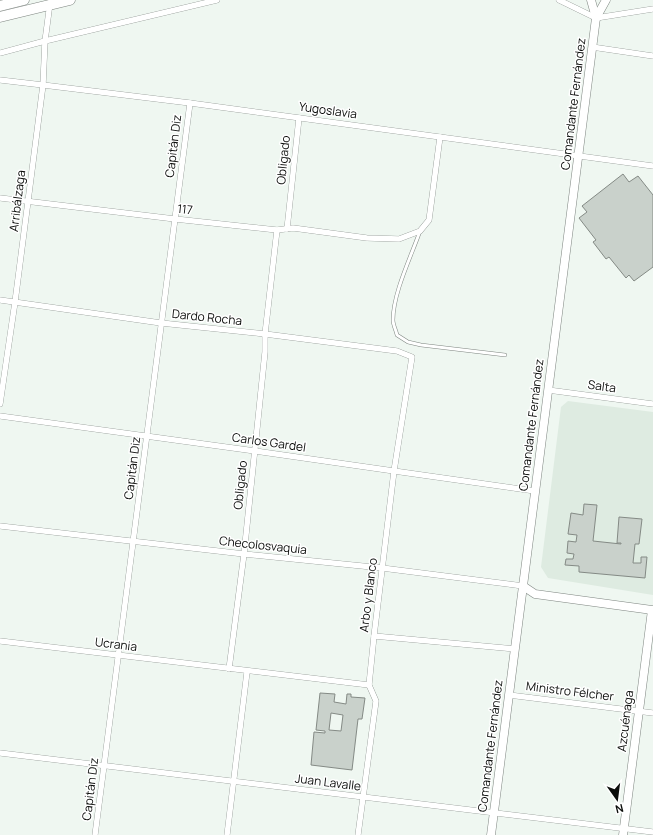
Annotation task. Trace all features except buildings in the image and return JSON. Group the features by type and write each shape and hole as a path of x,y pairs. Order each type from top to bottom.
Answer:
{"highway":[{"path":"0,6 24,0"},
{"path":"0,17 50,2 70,0"}],"main road":[{"name":"Comandante Fernández","path":"591,0 596,18"},
{"name":"Comandante Fernández","path":"491,835 592,47 596,18 606,0"},
{"path":"523,586 535,594 652,610"},
{"name":"Azcuénaga","path":"623,832 652,610"}],"street":[{"path":"0,53 217,0"},
{"path":"559,0 596,18 653,9"},
{"name":"Arribálzaga","path":"0,404 28,201 50,2"},
{"path":"592,47 653,56"},
{"name":"Yugoslavia","path":"0,80 190,103 653,166"},
{"name":"Capitán Diz","path":"95,835 190,103"},
{"name":"Obligado","path":"287,229 299,118"},
{"path":"420,231 428,220 440,137"},
{"name":"117","path":"0,198 277,230 293,228 367,238 399,239 420,231"},
{"name":"Obligado","path":"229,670 244,554 265,352 264,334 277,230"},
{"name":"Dardo Rocha","path":"0,300 397,351 412,357"},
{"name":"Arbo y Blanco","path":"358,835 376,701 369,685 374,636 394,471 412,357"},
{"name":"Salta","path":"548,390 653,404"},
{"name":"Carlos Gardel","path":"0,416 535,491"},
{"name":"Checolosvaquia","path":"0,526 133,542 382,568 523,586"},
{"path":"374,636 515,649"},
{"name":"Ucrania","path":"0,641 229,670"},
{"path":"229,670 369,685"},
{"path":"227,835 247,672"},
{"name":"Ministro Félcher","path":"509,695 653,713"},
{"name":"Juan Lavalle","path":"0,753 494,813 623,832 653,832"}],"lane":[{"path":"420,231 395,302 393,321 397,335 408,342 422,345 505,355"}],"shaded area":[{"path":"568,401 653,412 653,595 548,578 541,567 561,407"}]}
